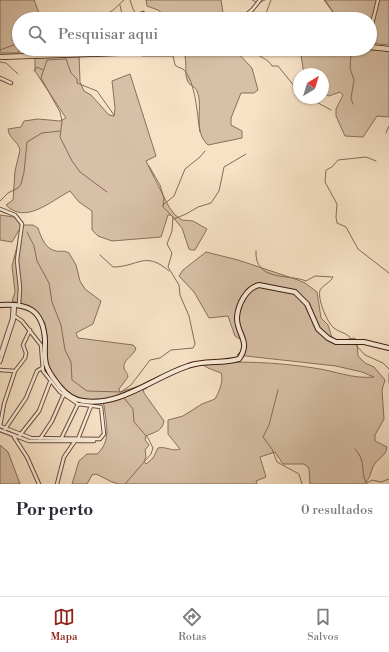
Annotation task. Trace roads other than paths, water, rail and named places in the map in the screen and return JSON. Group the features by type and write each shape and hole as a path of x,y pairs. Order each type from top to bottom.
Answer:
{"main road":[{"path":"377,48 389,50"},
{"path":"0,57 21,56"}],"street":[{"path":"250,12 260,0"},
{"path":"375,12 378,0"},
{"path":"0,78 11,82"},
{"path":"0,209 15,215 22,224 17,260 20,292 0,362"},
{"path":"0,305 16,304 28,308 40,319 44,336 46,364 52,377 69,395 82,401 102,401 132,391 188,366 239,359 244,347 244,339 238,326 239,312 246,293 254,286 259,285 295,292 307,304 318,329 328,338 336,342 364,342 389,348"},
{"path":"0,430 29,441 100,439 104,436 102,407 78,404 63,396 50,382 42,368 41,346 30,330 14,315"},
{"path":"0,355 14,315"},
{"path":"30,330 23,345 26,358 15,371 4,404 0,426 28,438 94,441"},
{"path":"5,429 26,398 37,371 42,368"},
{"path":"0,370 15,371"},
{"path":"20,435 39,410 50,382"},
{"path":"40,438 55,414 63,396"},
{"path":"61,439 78,404"},
{"path":"57,484 64,457 77,440 91,406"},
{"path":"13,436 26,457 39,484"}],"waterway":[{"path":"110,12 124,0"},
{"path":"130,0 135,12"},
{"path":"252,0 256,2"},
{"path":"260,2 265,0"},
{"path":"266,12 271,0"},
{"path":"325,0 333,12"},
{"path":"120,5 122,12"},
{"path":"0,50 12,46"},
{"path":"142,56 173,56"},
{"path":"173,56 175,65 183,69 191,82 200,132"},
{"path":"260,56 268,61 272,66 278,66 293,85"},
{"path":"351,56 350,68 354,80 351,98 353,104"},
{"path":"66,59 47,60 41,78 60,112 62,121 60,137 72,161 80,172 107,192"},
{"path":"66,59 71,73 77,79 77,83 97,91 114,115"},
{"path":"0,62 6,63 18,74"},
{"path":"34,71 37,67 43,70"},
{"path":"320,104 331,110"},
{"path":"386,133 389,126"},
{"path":"0,201 8,193 18,188 21,184 24,172 27,142 42,133 60,131"},
{"path":"163,205 174,196 185,169 205,151"},
{"path":"174,219 198,207 211,203 219,191 224,167 246,154"},
{"path":"376,161 366,157 338,160 332,167 326,170 325,182 337,204 337,223 346,227 358,249 389,273"},
{"path":"27,232 34,246 37,261 49,283 52,302 61,325 65,350 71,362 72,380 87,391 121,392 131,385 150,360 160,358 171,350 193,348 195,344 189,316 180,295 179,285 168,267 172,253 167,244 172,231 173,217 163,207 164,198 160,185 149,166"},
{"path":"256,251 257,261 261,268 274,275 306,281 315,276 333,277 320,290 319,294 321,304 331,325 336,330 348,335 352,340"},
{"path":"100,255 113,267 147,261 161,265 169,271"},
{"path":"355,344 365,355 383,363 389,369"},
{"path":"389,373 389,383"},
{"path":"278,390 269,425 263,437 272,449 277,462 299,474 302,484"},
{"path":"124,398 133,409 134,422 148,438 153,448 151,454 125,484"},
{"path":"355,449 361,459 367,484"},
{"path":"367,483 372,480 381,482 389,479"}]}
